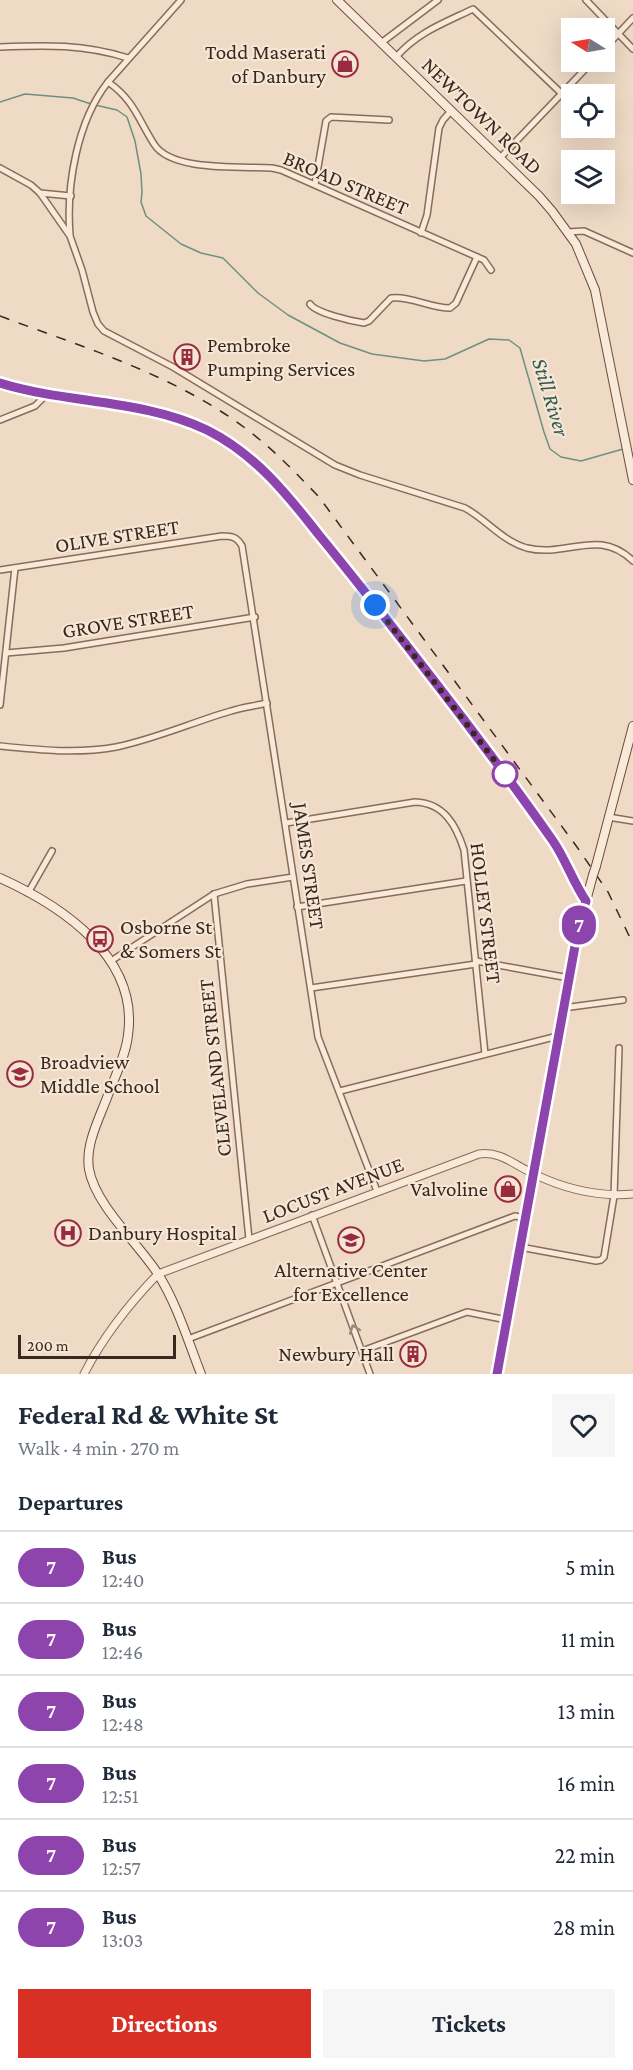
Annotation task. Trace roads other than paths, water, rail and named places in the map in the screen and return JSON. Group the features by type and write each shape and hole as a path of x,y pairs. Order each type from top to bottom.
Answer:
{"main road":[{"name":"NEWTOWN ROAD","path":"337,0 500,158 552,211 568,232 583,259 595,290 633,480"},
{"path":"0,383 46,395 134,407 184,420 225,440 254,461 274,481 356,580 522,797 555,843 577,888 586,901"},
{"path":"497,1374 577,935 608,817 630,750 633,726"},
{"path":"0,878 68,918 86,932 111,962 125,989 129,1007 128,1037 92,1138 88,1167 99,1194 125,1233 158,1274 188,1339 201,1374"}],"street":[{"path":"70,237 71,196 78,147 86,120 108,82 181,0"},
{"path":"381,43 438,0"},
{"path":"586,0 633,49"},
{"path":"396,57 418,35 473,9 561,93 500,158"},
{"path":"615,39 633,18"},
{"path":"0,47 77,46 128,58"},
{"path":"570,84 582,72"},
{"name":"BROAD STREET","path":"108,82 129,99 155,147 169,158 188,164 273,168 315,184 484,260 491,270"},
{"path":"421,233 427,215 439,128 450,111"},
{"path":"315,184 326,121 331,117 389,120"},
{"path":"0,168 31,185 40,193 70,237 93,312 104,331 173,367 318,456 360,475 465,508 499,534 517,544 543,550 605,544 615,547 632,558"},
{"path":"40,193 71,196"},
{"path":"568,232 584,231 633,253"},
{"path":"310,304 313,309 321,313 364,323 369,321 392,298 404,298 437,308 450,308 456,303 477,257"},
{"path":"0,420 35,406 46,395"},
{"name":"OLIVE STREET","path":"0,570 222,536 238,539"},
{"name":"JAMES STREET","path":"238,539 245,554 318,1038 377,1191"},
{"path":"0,705 15,568"},
{"name":"GROVE STREET","path":"6,653 64,648 255,617"},
{"path":"0,746 56,751 116,747 233,710 267,703"},
{"name":"HOLLEY STREET","path":"286,823 415,802 428,802 439,809 459,834 465,850 466,881 485,1054"},
{"path":"608,817 633,821"},
{"path":"28,893 52,851"},
{"path":"111,962 214,894 247,884 293,877"},
{"path":"297,907 466,881"},
{"name":"CLEVELAND STREET","path":"214,894 249,1239"},
{"path":"311,988 476,963 569,978"},
{"path":"563,1008 623,1000"},
{"path":"340,1091 558,1036"},
{"path":"520,1247 601,1260 604,1257 614,1196 619,1048"},
{"name":"LOCUST AVENUE","path":"84,1374 114,1326 137,1295 158,1274 484,1153 502,1156 534,1174 596,1194 614,1196 633,1194"},
{"path":"312,1215 370,1374"},
{"path":"188,1339 515,1216 525,1218"},
{"path":"362,1351 467,1312 507,1320"}],"waterway":[{"name":"Still River","path":"0,102 25,94 73,98 91,104"},
{"name":"Still River","path":"95,105 117,110 127,117 135,141 141,174 141,202 146,216 181,244 201,253 223,258 258,293 288,315 340,343 372,354 424,361 445,359 489,339 509,340 520,348 550,449 561,457 581,461 623,449"}],"railway":[{"path":"0,316 161,378 221,411 268,446 294,471 319,497 577,847 608,892 633,944"}],"place":[{"name":"Todd Maserati of Danbury","path":"345,64"},
{"name":"Pembroke Pumping Services","path":"187,357"},
{"name":"Osborne St & Somers St","path":"100,939"},
{"name":"Broadview Middle School","path":"20,1074"},
{"name":"Valvoline","path":"508,1189"},
{"name":"Danbury Hospital","path":"68,1233"},
{"name":"Alternative Center for Excellence","path":"351,1240"},
{"name":"Newbury Hall","path":"413,1354"}]}
